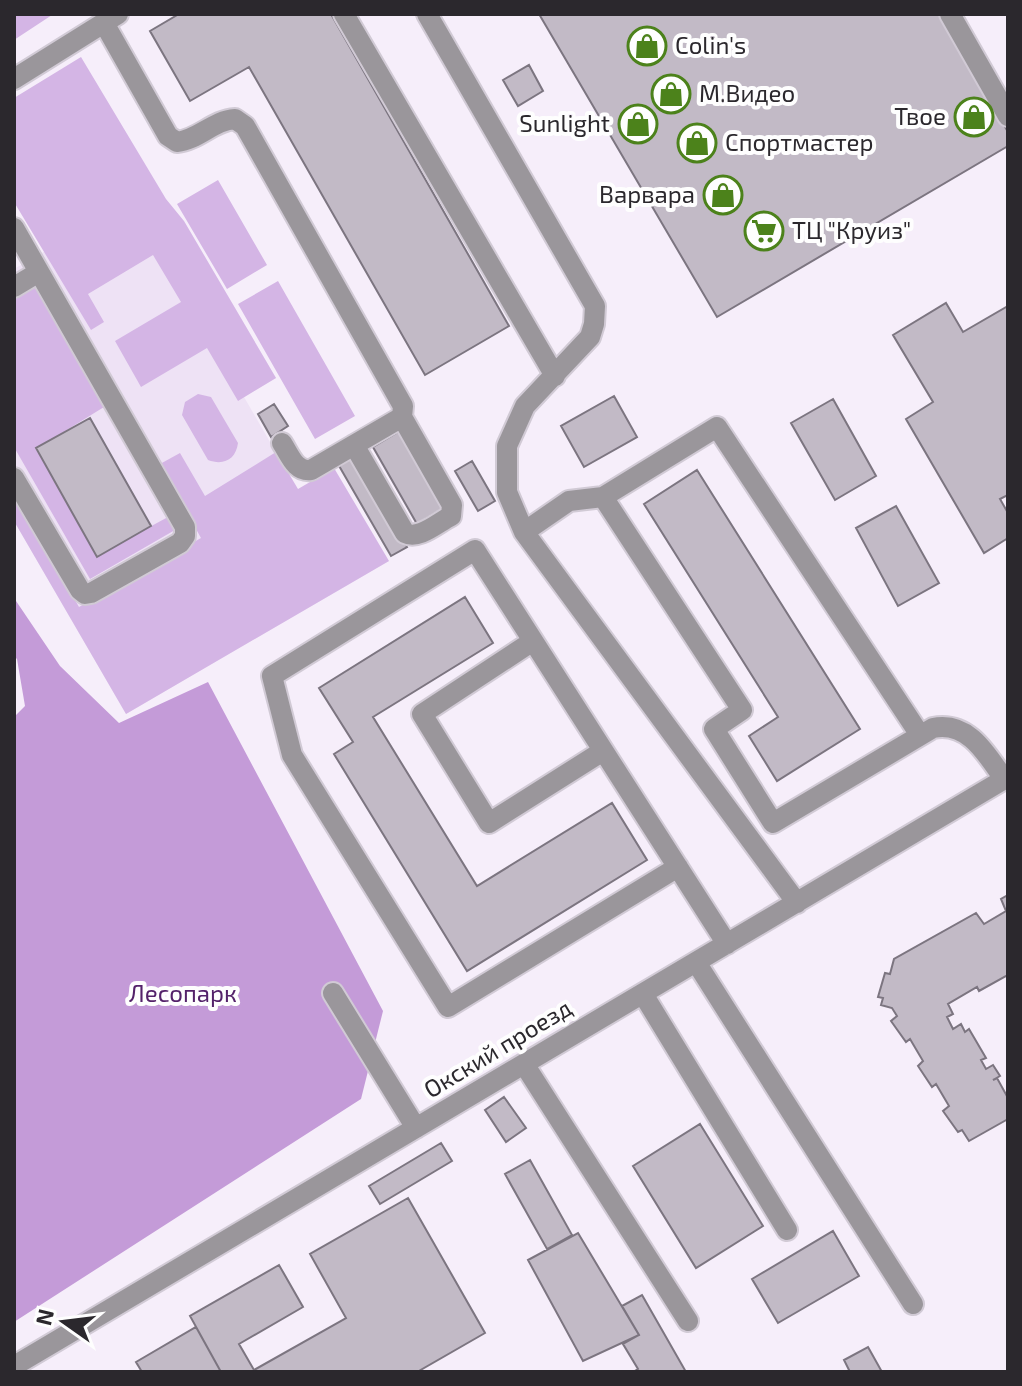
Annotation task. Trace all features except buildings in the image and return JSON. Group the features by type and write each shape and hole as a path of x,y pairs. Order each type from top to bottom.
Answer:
{"street":[{"path":"344,14 555,376"},
{"path":"427,14 595,306 590,337 525,406 507,446 507,492 524,532 797,903"},
{"path":"950,14 1008,116"},
{"path":"14,79 111,18 168,136 177,142 186,141 226,120 235,119 245,126 403,406 402,417 452,505 451,516 416,535 405,533 354,445"},
{"path":"14,228 185,527 185,536 180,543 85,594 14,478"},
{"path":"14,287 39,272"},
{"path":"282,443 297,467 303,471 311,470 402,417"},
{"path":"524,532 569,501 603,497 717,427 920,735"},
{"path":"603,497 742,710 714,729 773,823 920,735 947,725 964,731 1006,778"},
{"path":"678,867 448,1007 292,755 272,676 475,550 603,751 678,867 727,944"},
{"path":"533,641 422,714 489,823 603,751"},
{"name":"Окский проезд","path":"14,1366 1006,778"},
{"path":"696,962 913,1304"},
{"path":"333,993 416,1128"},
{"path":"643,994 787,1230"},
{"path":"524,1064 688,1321"}],"shaded area":[{"path":"14,14 51,14 52,15 14,40"},
{"path":"81,57 166,199 184,221 276,378 238,401 207,348 141,387 115,341 181,302 153,255 88,294 104,322 91,330 14,202 14,98"},
{"path":"218,180 267,265 227,289 177,204"},
{"path":"111,213 184,221 276,378 244,397 297,489 389,561 126,714 14,521 14,269"},
{"path":"278,281 355,416 315,439 238,304"},
{"path":"34,284 104,407 36,449 96,556 168,517 175,530 90,579 14,447 14,296"},
{"path":"198,394 211,397 238,443 235,453 228,460 208,460 182,415 185,402"},
{"path":"276,452 298,489 334,468 389,561 126,714 14,521 14,493 79,607 201,538 160,464 180,453 205,496"}],"green space":[{"name":"Лесопарк","path":"14,598 60,666 119,723 208,682 383,1011 361,1099 14,1322 14,717 25,706 14,656"}],"place":[{"name":"Colin's","path":"647,46"},
{"name":"М.Видео","path":"671,94"},
{"name":"Твое","path":"974,117"},
{"name":"Sunlight","path":"638,124"},
{"name":"Спортмастер","path":"697,143"},
{"name":"Варвара","path":"723,195"},
{"name":"ТЦ \"Круиз\"","path":"764,231"}]}
